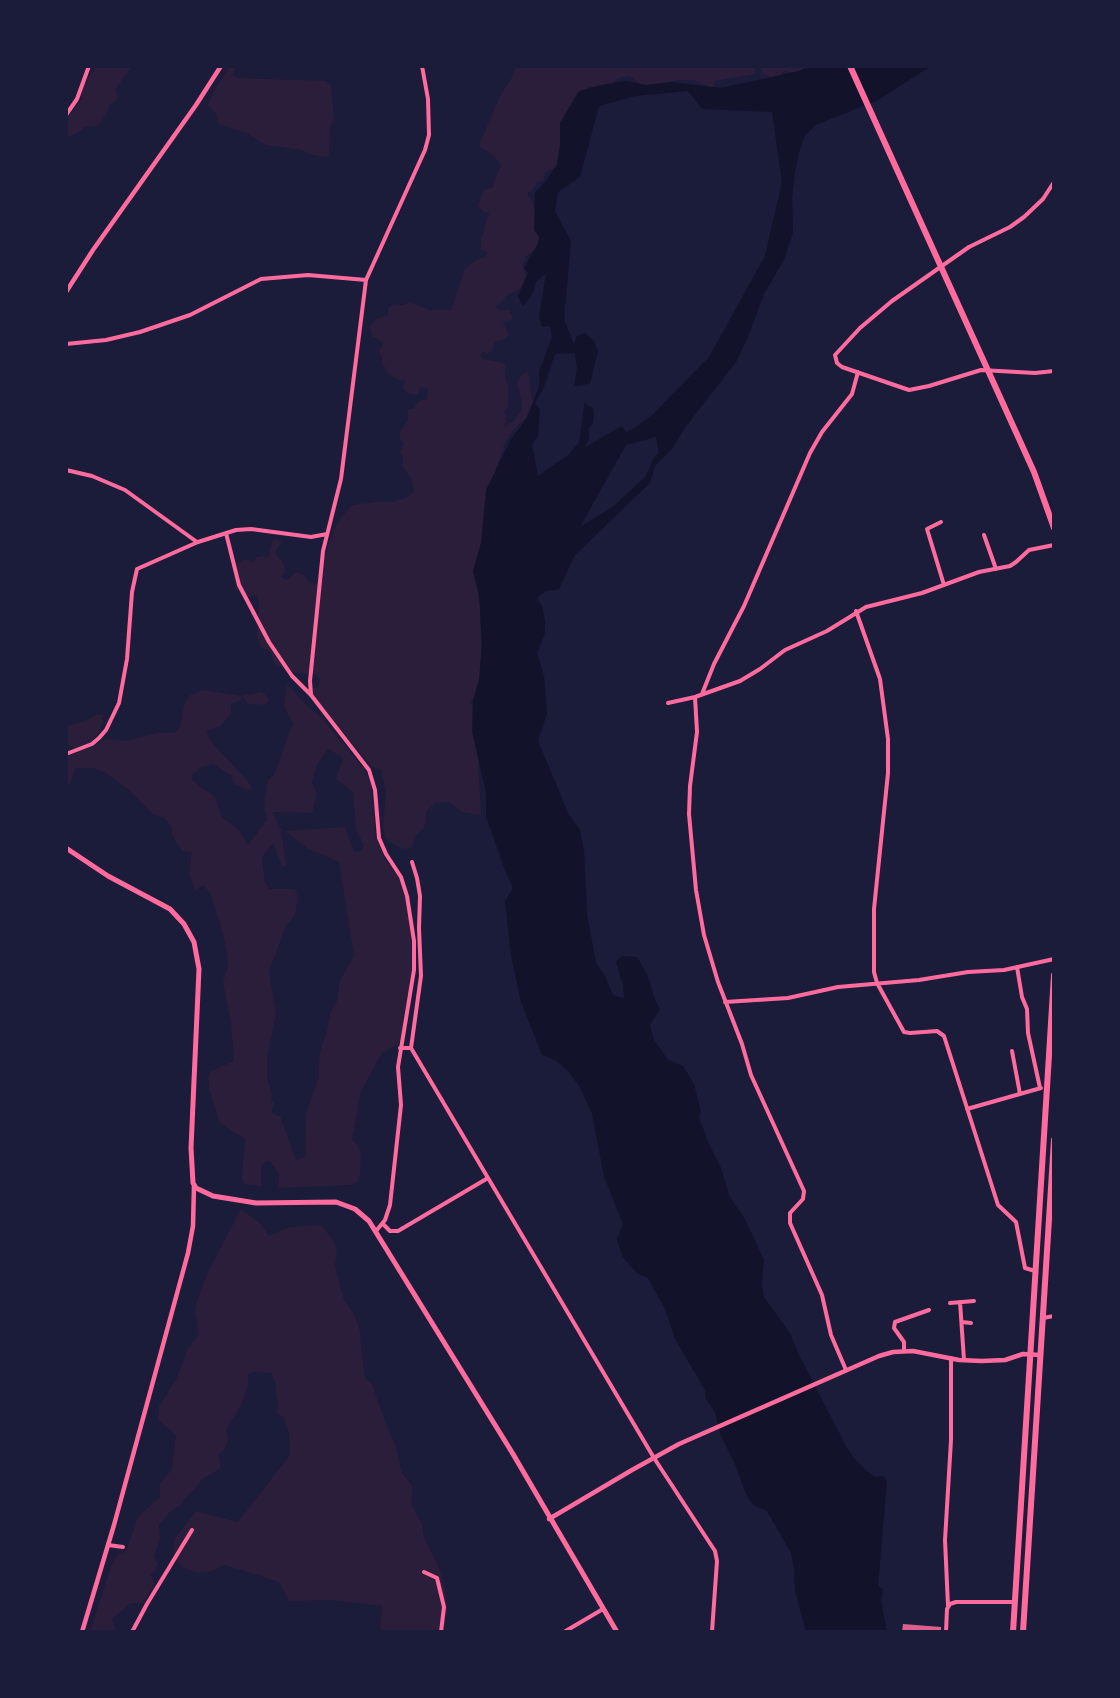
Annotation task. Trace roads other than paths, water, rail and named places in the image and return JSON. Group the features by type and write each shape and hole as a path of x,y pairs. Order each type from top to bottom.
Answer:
{"highway":[{"path":"850,66 1034,472 1054,528"},
{"path":"1012,1632 1054,975"},
{"path":"1023,1632 1054,1140"}],"main road":[{"path":"66,848 108,876 170,909 184,924 194,942 199,962 191,1148 194,1186 204,1193 249,1202 336,1202 349,1206 363,1215 376,1231 507,1444 617,1632"}],"street":[{"path":"66,115 77,99 89,66"},
{"path":"66,292 221,66"},
{"path":"311,695 310,681 323,551 341,479 366,280 425,150 429,135 428,99 422,66"},
{"path":"1054,182 1042,199 1017,222 940,265 876,314 835,355 838,365 909,390 976,371 1035,373 1054,371"},
{"path":"66,344 106,340 170,322 190,315 261,279 308,275 366,280"},
{"path":"702,694 714,664 744,606 810,453 822,432 852,394 858,372"},
{"path":"66,470 92,476 125,490 198,542"},
{"path":"941,522 927,529 944,585"},
{"path":"66,754 92,744 99,738 106,730 119,703 127,658 132,592 137,569 198,542 226,533 250,530 311,537 327,534"},
{"path":"226,533 239,585 282,662 357,753 372,776 378,838 401,877 407,896 414,941 414,970 397,1073 401,1104 390,1205 383,1224 376,1231"},
{"path":"984,535 996,569"},
{"path":"668,703 695,697 748,677 785,650 826,631 856,611 873,604 913,595 975,573 1014,564 1029,550 1054,545"},
{"path":"856,611 880,679 888,739 888,773 874,909 874,972 877,983 904,1032 910,1034 937,1031 942,1034 998,1205 1016,1222 1026,1268 1035,1271"},
{"path":"695,697 697,732 689,802 692,856 704,935 751,1075 805,1193 803,1199 790,1213 790,1223 822,1295 831,1335 845,1371"},
{"path":"412,862 420,896 421,962 420,992 411,1048 654,1458 715,1551 717,1562 712,1632"},
{"path":"725,1002 789,998 838,987 927,980 968,972 1017,968 1054,959"},
{"path":"967,1109 1047,1089 1028,1033 1027,1009 1022,997 1017,968"},
{"path":"400,1048 411,1048"},
{"path":"1012,1051 1020,1094"},
{"path":"383,1224 390,1231 398,1231 488,1178"},
{"path":"82,1632 190,1244 194,1226 194,1186"},
{"path":"950,1303 974,1301"},
{"path":"960,1302 964,1360"},
{"path":"904,1351 904,1341 894,1328 895,1322 929,1310"},
{"path":"1043,1318 1054,1316"},
{"path":"962,1322 971,1323"},
{"path":"549,1519 654,1458 692,1439 879,1356 904,1351 920,1351 964,1360 1000,1360 1030,1354 1040,1355"},
{"path":"946,1632 948,1606 945,1540 951,1440 951,1358"},
{"path":"132,1632 192,1530"},
{"path":"108,1545 123,1546"},
{"path":"424,1572 437,1578 444,1607 441,1632"},
{"path":"948,1606 957,1602 1014,1602"},
{"path":"564,1632 603,1609"}]}
